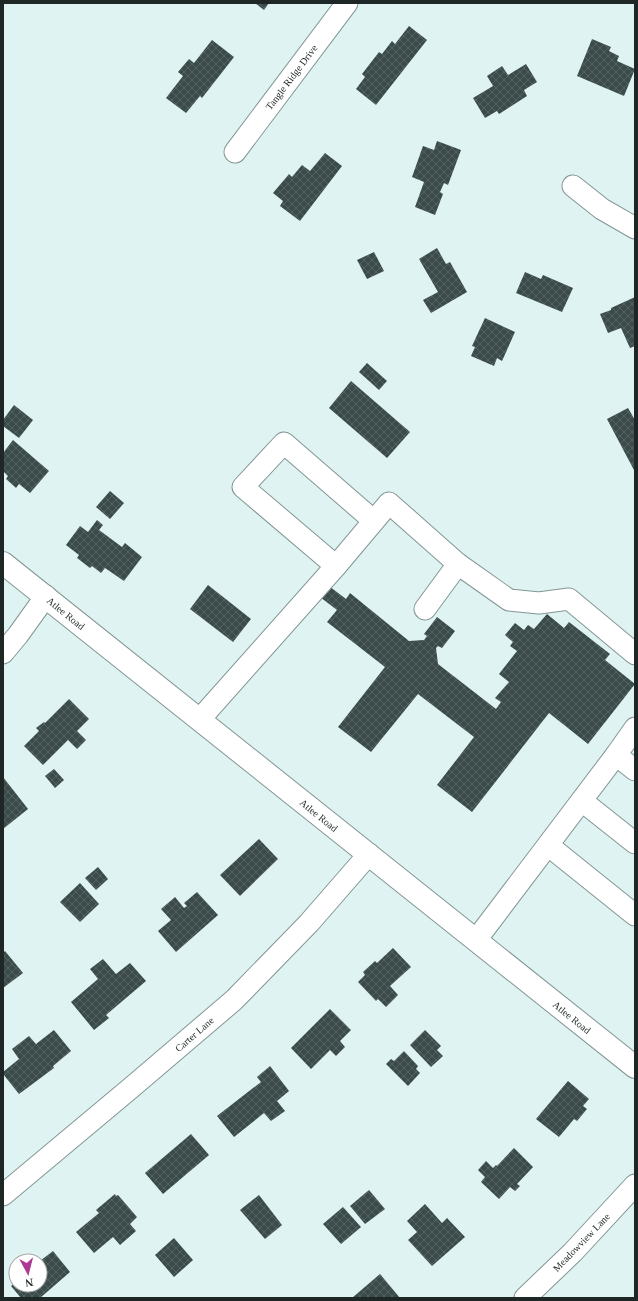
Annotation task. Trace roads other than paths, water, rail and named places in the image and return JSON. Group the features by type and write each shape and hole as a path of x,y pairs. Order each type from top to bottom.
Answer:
{"main road":[{"name":"Atlee Road","path":"3,562 635,1067"}],"street":[{"name":"Tangle Ridge Drive","path":"235,152 347,3"},
{"path":"573,186 602,209 635,228"},
{"path":"336,566 243,487 284,443 374,521"},
{"path":"200,719 336,566 389,503 458,564 509,600 539,603 569,599 635,654"},
{"path":"424,609 458,564"},
{"path":"3,653 46,596"},
{"path":"476,940 549,846 635,728"},
{"path":"616,755 635,770"},
{"path":"582,801 635,843"},
{"path":"549,846 635,915"},
{"name":"Carter Lane","path":"3,1195 234,1000 309,923 368,854"},
{"name":"Meadowview Lane","path":"524,1298 573,1252 635,1184"}]}
